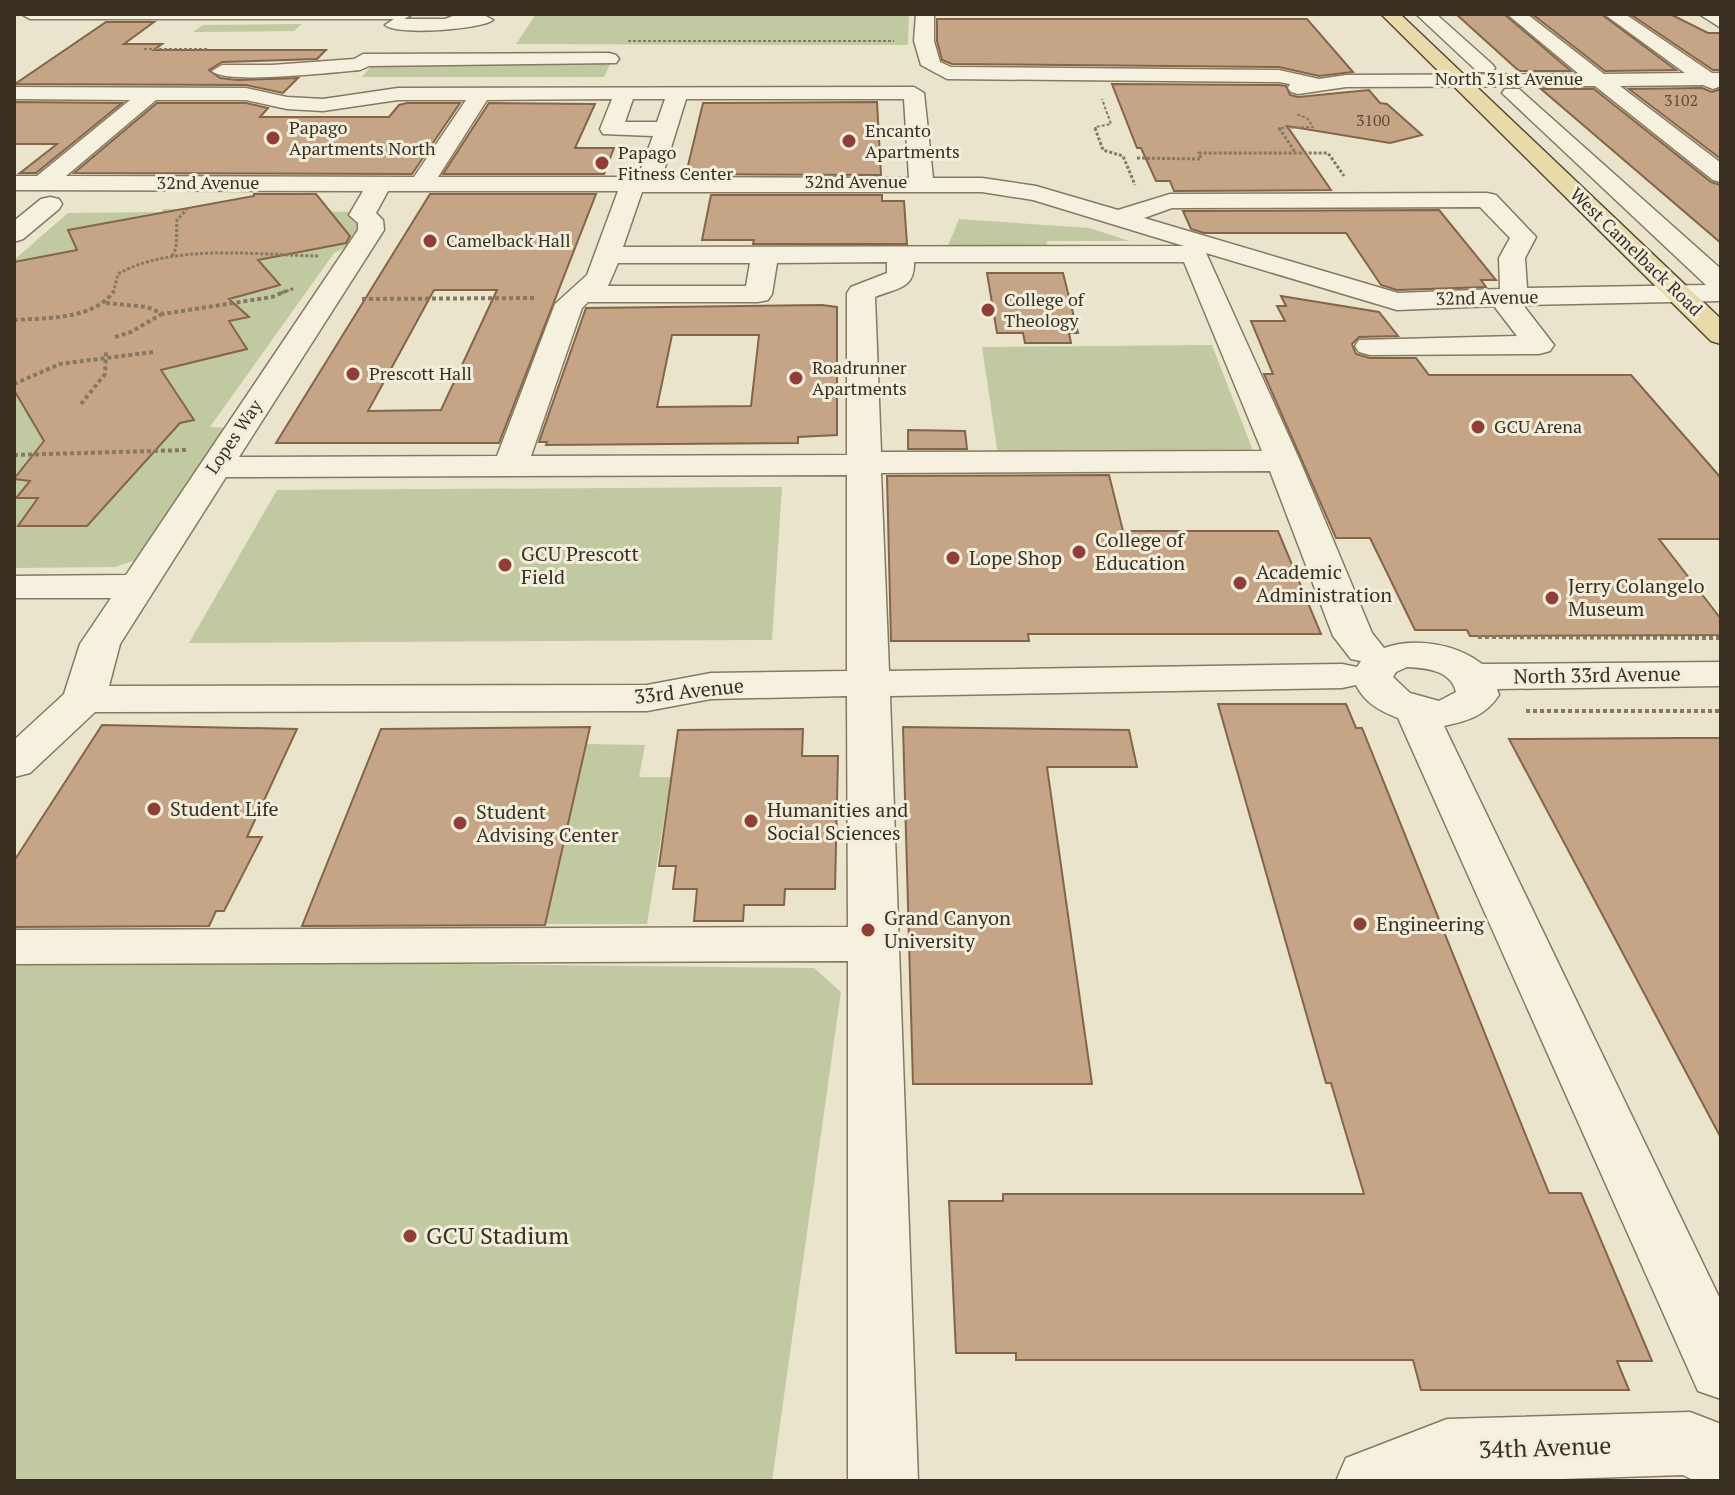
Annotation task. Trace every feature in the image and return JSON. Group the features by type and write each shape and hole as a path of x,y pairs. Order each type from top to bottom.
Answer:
{"main road":[{"name":"West Camelback Road","path":"1390,14 1721,335"}],"street":[{"path":"14,20 27,14 401,18 450,25"},
{"path":"924,41 925,14"},
{"path":"1425,14 1485,68"},
{"path":"1516,14 1721,175"},
{"path":"1613,14 1716,82"},
{"path":"1708,14 1721,22"},
{"path":"342,84 401,18"},
{"name":"North 31st Avenue","path":"924,41 933,69 958,75 1279,76 1303,93 1458,79 1716,82"},
{"path":"202,71 272,71 361,62 609,59"},
{"path":"14,93 246,94 287,103 323,105 398,94 914,93 960,90"},
{"path":"625,93 611,129 665,129"},
{"path":"510,468 569,304 599,279 678,93"},
{"path":"914,93 921,183"},
{"name":"West Camelback Road","path":"1512,93 1721,284"},
{"path":"14,234 46,193 150,94"},
{"path":"422,183 480,94"},
{"name":"West Camelback Road","path":"1550,169 1595,169"},
{"name":"32nd Avenue","path":"14,183 46,193 374,192 422,183 921,183 1015,188 1118,218 1206,252 1397,302 1721,293"},
{"path":"14,204 46,193 194,203 374,192"},
{"name":"Lopes Way","path":"84,699 100,644 221,457 311,293 353,256 371,230 370,220 362,215 374,192"},
{"path":"1118,218 1170,201 1487,200 1523,237 1512,258 1508,297 1539,345 1370,346"},
{"path":"221,457 510,468 1283,461 1206,252 607,255"},
{"path":"580,296 758,294 765,255"},
{"path":"883,1481 861,293 901,277 900,255"},
{"name":"33rd Avenue","path":"84,699 647,698 711,686 1354,663 1353,636 1283,461"},
{"path":"14,587 136,586"},
{"path":"1401,655 1433,657 1473,673 1450,712 1416,711 1385,698 1375,689 1371,670 1377,663 1401,655"},
{"name":"North 33rd Avenue","path":"1473,673 1721,674"},
{"path":"14,764 84,699"},
{"path":"1416,711 1721,1370"},
{"path":"14,947 873,944"},
{"name":"34th Avenue","path":"1371,1481 1447,1451 1690,1443 1721,1459"}],"path":[{"path":"620,41 924,41"},
{"path":"1099,92 1111,124 1095,127 1103,150 1123,156 1136,190"},
{"path":"1296,153 1279,128 1313,127 1307,118 1293,112 1303,93"},
{"path":"1137,158 1201,159 1199,153 1328,153 1345,178"},
{"path":"172,256 176,248 177,220 194,203"},
{"path":"105,303 113,294 118,274 125,268 172,256 353,256"},
{"path":"115,337 131,332 163,314 311,293 580,296"},
{"path":"14,320 68,314 105,303 147,307 163,314"},
{"path":"14,384 60,364 107,355 153,352"},
{"path":"81,404 102,383 107,355"},
{"path":"14,455 221,457"},
{"path":"1473,673 1721,638"},
{"path":"1473,673 1553,713 1721,711"}],"green space":[{"path":"536,14 909,14 908,45 516,44"},
{"path":"302,24 294,31 193,32 203,25"},
{"path":"374,63 610,64 604,77 362,77"},
{"path":"164,209 354,212 365,229 349,246 334,253 210,427 230,428 139,559 115,567 14,568 14,260 68,213 161,212"},
{"path":"959,219 1089,228 1130,241 1047,241 1046,248 947,248"},
{"path":"1212,345 1257,461 999,462 982,347"},
{"name":"GCU Prescott Field","path":"782,487 772,640 189,643 277,490"},
{"path":"587,744 645,745 639,777 671,777 647,924 545,924"},
{"name":"GCU Stadium","path":"14,959 814,968 841,992 772,1481 14,1481"}],"building":[{"path":"1456,14 1504,14 1571,71 1519,71"},
{"path":"1532,14 1601,14 1676,70 1605,71"},
{"path":"1630,14 1670,14 1708,33 1721,33 1721,70 1713,70"},
{"path":"937,19 1307,19 1353,72 1319,76 1279,67 952,64 942,60 937,41"},
{"path":"106,22 154,22 124,44 162,44 154,50 326,50 317,59 222,62 209,70 220,78 237,80 298,78 283,93 246,85 15,84"},
{"path":"1112,84 1279,85 1286,86 1290,95 1298,97 1369,90 1380,103 1387,104 1422,135 1390,143 1287,126 1331,190 1174,191 1170,181 1156,181 1141,148 1137,148"},
{"path":"1702,88 1712,92 1721,89 1721,159 1629,89"},
{"path":"1541,89 1594,89 1711,182 1721,185 1721,243"},
{"path":"14,102 122,103 36,173 20,173 57,144 14,144"},
{"name":"Encanto Apartments","path":"877,102 881,175 686,174 703,103"},
{"name":"Papago Apartments North","path":"157,103 246,103 268,108 260,117 389,117 399,105 407,103 460,103 412,174 74,173"},
{"path":"489,103 595,104 575,148 614,148 604,174 443,174"},
{"path":"254,194 316,194 350,236 346,243 258,260 280,285 229,299 249,317 229,321 247,349 161,370 194,420 180,423 87,526 18,526 38,498 16,498 30,481 14,479 44,441 14,390 14,262 77,250 68,230"},
{"path":"430,194 596,194 499,443 276,443","holes":["434,290 497,290 441,410 368,411"]},
{"path":"711,195 882,195 882,201 904,201 907,244 753,244 754,240 702,240"},
{"path":"1439,210 1496,280 1481,280 1486,287 1397,290 1381,285 1346,233 1204,233 1191,229 1183,211"},
{"path":"987,273 1063,273 1078,333 1069,333 1071,343 1025,343 1023,333 997,333"},
{"name":"GCU Arena","path":"1281,296 1379,312 1398,336 1359,337 1352,344 1356,354 1370,358 1416,358 1429,375 1631,375 1721,478 1721,539 1659,539 1721,619 1721,635 1470,636 1467,630 1415,630 1370,538 1336,538 1264,374 1273,374 1251,321 1285,321 1277,306 1286,306"},
{"name":"Roadrunner Apartments","path":"837,307 837,435 798,437 798,443 546,445 547,442 539,442 586,308","holes":["672,335 759,335 751,406 657,407"]},
{"path":"908,430 965,431 967,449 908,449"},
{"path":"1109,475 1123,531 1278,531 1321,634 1028,634 1029,641 891,641 887,476"},
{"name":"Engineering","path":"1218,704 1346,704 1356,728 1362,728 1549,1193 1581,1193 1652,1361 1617,1361 1629,1390 1421,1390 1413,1360 1016,1360 1016,1353 956,1353 949,1201 1003,1201 1003,1194 1364,1194 1331,1083 1326,1083"},
{"name":"Student Life","path":"102,725 297,729 247,837 262,837 224,911 216,911 209,926 14,927 14,861"},
{"name":"Student Advising Center","path":"590,727 545,925 302,926 381,729"},
{"path":"903,727 1129,730 1137,767 1047,767 1092,1084 913,1084"},
{"name":"Humanities and Social Sciences","path":"803,729 802,756 838,756 835,889 785,889 784,905 744,905 743,921 694,921 697,889 673,889 676,866 659,866 678,730"},
{"path":"1721,738 1721,1138 1509,739"}],"place":[{"name":"Papago Apartments North","path":"273,138"},
{"name":"Encanto Apartments","path":"849,141"},
{"name":"Papago Fitness Center","path":"602,163"},
{"name":"Camelback Hall","path":"430,241"},
{"name":"College of Theology","path":"988,310"},
{"name":"Prescott Hall","path":"353,374"},
{"name":"Roadrunner Apartments","path":"796,378"},
{"name":"GCU Arena","path":"1478,427"},
{"name":"College of Education","path":"1079,552"},
{"name":"Lope Shop","path":"953,558"},
{"name":"GCU Prescott Field","path":"505,565"},
{"name":"Academic Administration","path":"1240,583"},
{"name":"Jerry Colangelo Museum","path":"1552,598"},
{"name":"Student Life","path":"154,809"},
{"name":"Humanities and Social Sciences","path":"751,821"},
{"name":"Student Advising Center","path":"460,823"},
{"name":"Engineering","path":"1360,924"},
{"name":"Grand Canyon University","path":"868,930"},
{"name":"GCU Stadium","path":"410,1236"}]}
